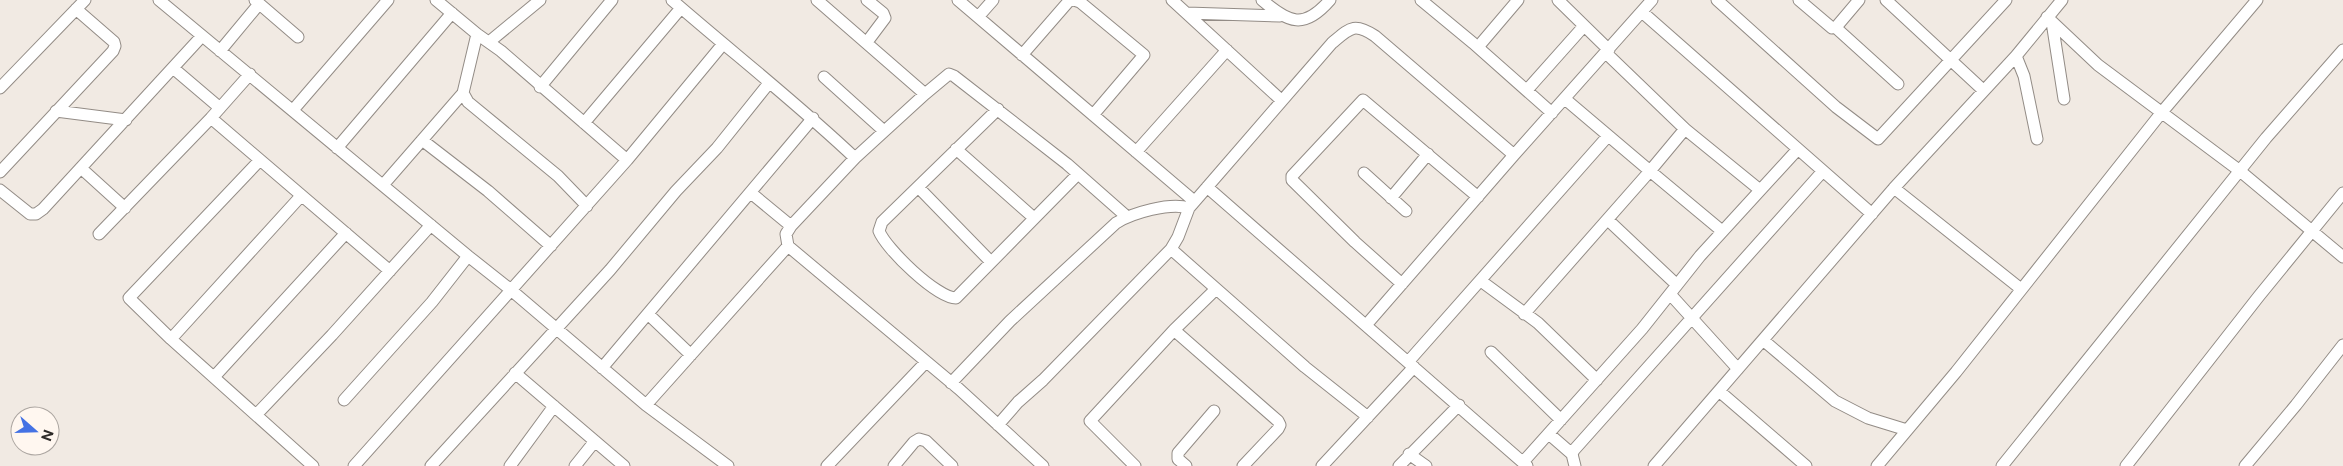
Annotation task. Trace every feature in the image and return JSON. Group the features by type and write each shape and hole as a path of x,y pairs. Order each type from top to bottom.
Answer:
{"street":[{"path":"0,88 84,0"},
{"path":"159,0 468,256 512,290 646,405 726,465"},
{"path":"293,110 388,0"},
{"path":"436,0 489,42 627,160"},
{"path":"489,42 540,0"},
{"path":"540,87 612,0"},
{"path":"867,0 883,13 886,18 867,42"},
{"path":"958,0 1136,152 1192,205"},
{"path":"978,17 993,0"},
{"path":"1022,55 1068,1 1073,0 1080,2 1144,55 1093,115"},
{"path":"1172,0 1282,100"},
{"path":"1262,0 1280,16 1290,20 1310,18 1330,0"},
{"path":"1421,0 1478,47 1552,113"},
{"path":"1478,47 1518,0"},
{"path":"1558,0 1685,129 1760,190"},
{"path":"1367,324 1652,0"},
{"path":"1717,0 1836,108 1876,139 1882,137 2006,0"},
{"path":"1799,0 1832,28 1835,27 1898,84"},
{"path":"1835,27 1859,0"},
{"path":"1886,0 1983,90"},
{"path":"1654,466 1894,188 2050,20 2062,0"},
{"path":"1877,466 1938,394 2162,112 2257,0"},
{"path":"220,51 257,2 298,37"},
{"path":"825,2 925,94"},
{"path":"584,124 677,4 813,118 855,158"},
{"path":"0,172 113,52 114,42 76,9"},
{"path":"1642,12 1872,214"},
{"path":"338,148 452,13"},
{"path":"1187,13 1280,16"},
{"path":"2050,20 2064,99"},
{"path":"2050,20 2098,65 2240,171 2343,256"},
{"path":"1527,90 1584,26"},
{"path":"998,425 1018,402 1043,380 1171,249 1178,238 1192,205 1332,43 1354,27 1362,28 1375,36 1514,155"},
{"path":"383,185 463,93 477,34"},
{"path":"0,190 24,211 36,214 82,169 202,36"},
{"path":"354,466 587,206 723,44"},
{"path":"1136,152 1227,50"},
{"path":"2002,466 2266,138 2343,50"},
{"path":"2016,56 2024,76 2037,139"},
{"path":"173,68 220,108"},
{"path":"99,234 211,118 250,74"},
{"path":"1043,466 951,383 788,246 786,234 791,226 855,158 925,94 950,74 998,108 1126,216"},
{"path":"824,77 884,131"},
{"path":"431,466 610,270 676,190 717,148 769,83"},
{"path":"463,93 468,102 558,176 587,206"},
{"path":"1565,99 1722,231"},
{"path":"1402,284 1355,242 1291,178 1363,100 1478,197"},
{"path":"998,108 882,222 879,231 890,249 939,292 950,298 956,298 1078,174"},
{"path":"56,111 126,120"},
{"path":"211,118 390,271"},
{"path":"602,368 813,118"},
{"path":"1524,314 1608,220 1685,129"},
{"path":"1322,466 1368,416 1481,281 1608,136"},
{"path":"422,140 488,191 551,246"},
{"path":"956,149 1034,218"},
{"path":"1207,187 1367,324 1411,365 1525,464 1722,231 1798,149"},
{"path":"1391,198 1428,154"},
{"path":"260,160 130,298 171,339 314,466"},
{"path":"82,169 125,208"},
{"path":"1572,454 1823,171"},
{"path":"1364,173 1406,212"},
{"path":"918,187 991,262"},
{"path":"1894,188 2021,289"},
{"path":"2126,466 2343,192"},
{"path":"751,193 791,226"},
{"path":"171,339 301,196"},
{"path":"951,383 1010,321 1105,232 1126,216 1175,206 1192,205"},
{"path":"1608,220 1674,289 1691,318 1738,369"},
{"path":"256,415 431,225"},
{"path":"214,377 346,234"},
{"path":"646,405 788,246"},
{"path":"1171,249 1305,367 1368,416"},
{"path":"344,400 432,302 468,256"},
{"path":"1481,281 1572,354 1597,380"},
{"path":"1135,466 1090,422 1174,330 1216,288"},
{"path":"648,314 691,355"},
{"path":"1174,330 1278,421 1280,425 1278,429 1243,466"},
{"path":"1763,340 1836,401 1868,418 1907,430"},
{"path":"2245,466 2343,345"},
{"path":"1491,352 1561,420"},
{"path":"827,466 926,362"},
{"path":"515,373 624,466"},
{"path":"1719,391 1806,466"},
{"path":"1399,466 1459,405"},
{"path":"510,466 554,406"},
{"path":"1186,466 1178,458 1178,453 1214,411"},
{"path":"1549,434 1572,454 1575,466"},
{"path":"894,466 914,442 919,439 926,441 952,466"},
{"path":"575,466 595,441"},
{"path":"1410,454 1426,466"}]}
